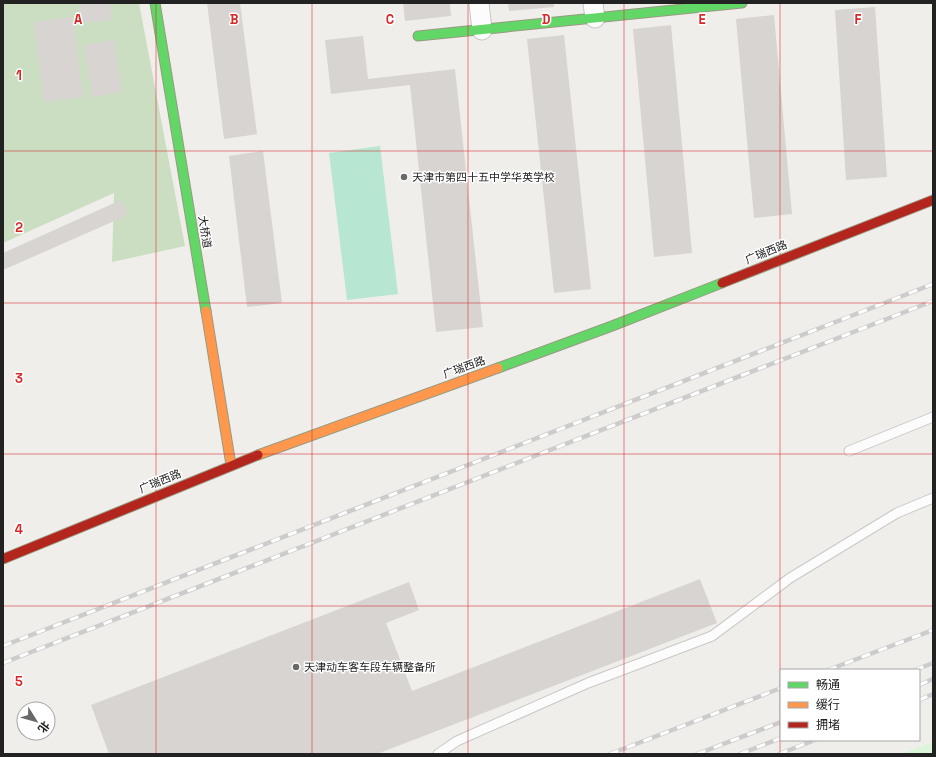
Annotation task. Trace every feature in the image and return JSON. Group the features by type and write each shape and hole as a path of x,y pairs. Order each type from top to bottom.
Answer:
{"street":[{"name":"大桥道","path":"155,3 231,464"},
{"path":"479,3 482,30"},
{"path":"418,36 482,30 594,11 742,3"},
{"name":"广瑞西路","path":"3,559 231,464 612,326 933,200"}],"lane":[{"path":"849,451 933,417"},
{"path":"438,754 457,741 588,683 712,636 790,578 897,513 933,498"}],"green space":[{"path":"3,3 139,3 185,246 112,262 114,193 3,243"},
{"path":"380,146 398,294 347,300 329,153"},
{"path":"933,742 933,754 901,754"}],"building":[{"path":"79,3 110,3 112,20 81,23"},
{"path":"207,3 240,3 257,134 224,139"},
{"path":"403,3 450,3 451,16 405,21"},
{"path":"508,3 554,3 554,7 509,11"},
{"path":"875,7 887,177 846,180 835,10"},
{"path":"774,15 792,214 754,218 736,19"},
{"path":"72,17 83,97 44,102 34,22"},
{"path":"671,25 692,253 654,257 633,29"},
{"path":"564,35 591,289 554,293 527,39"},
{"path":"363,36 368,79 455,69 483,327 436,332 410,85 331,94 325,40"},
{"path":"114,40 122,92 92,97 84,45"},
{"path":"263,151 282,303 247,307 229,156"},
{"path":"121,200 128,215 3,270 3,253"},
{"name":"天津动车客车段车辆整备所","path":"700,579 717,623 377,754 109,754 91,705 409,582 419,610 386,623 412,691"}],"railway":[{"path":"3,646 933,284"},
{"path":"3,663 933,301"},
{"path":"831,669 933,630"},
{"path":"918,669 933,663"},
{"path":"920,685 933,679"},
{"path":"610,754 780,688"},
{"path":"920,700 933,694"},
{"path":"697,754 780,722"},
{"path":"740,754 780,738"},
{"path":"779,754 812,741"}],"traffic: fast":[{"path":"155,3 206,311"},
{"path":"418,36 742,3"},
{"path":"498,368 722,283"}],"traffic: slow":[{"path":"206,311 231,465"},
{"path":"258,455 498,368"}],"traffic: jam":[{"path":"722,283 933,200"},
{"path":"3,559 258,455"}],"place":[{"name":"天津市第四十五中学华英学校","path":"404,177"},
{"name":"天津动车客车段车辆整备所","path":"296,667"}]}
